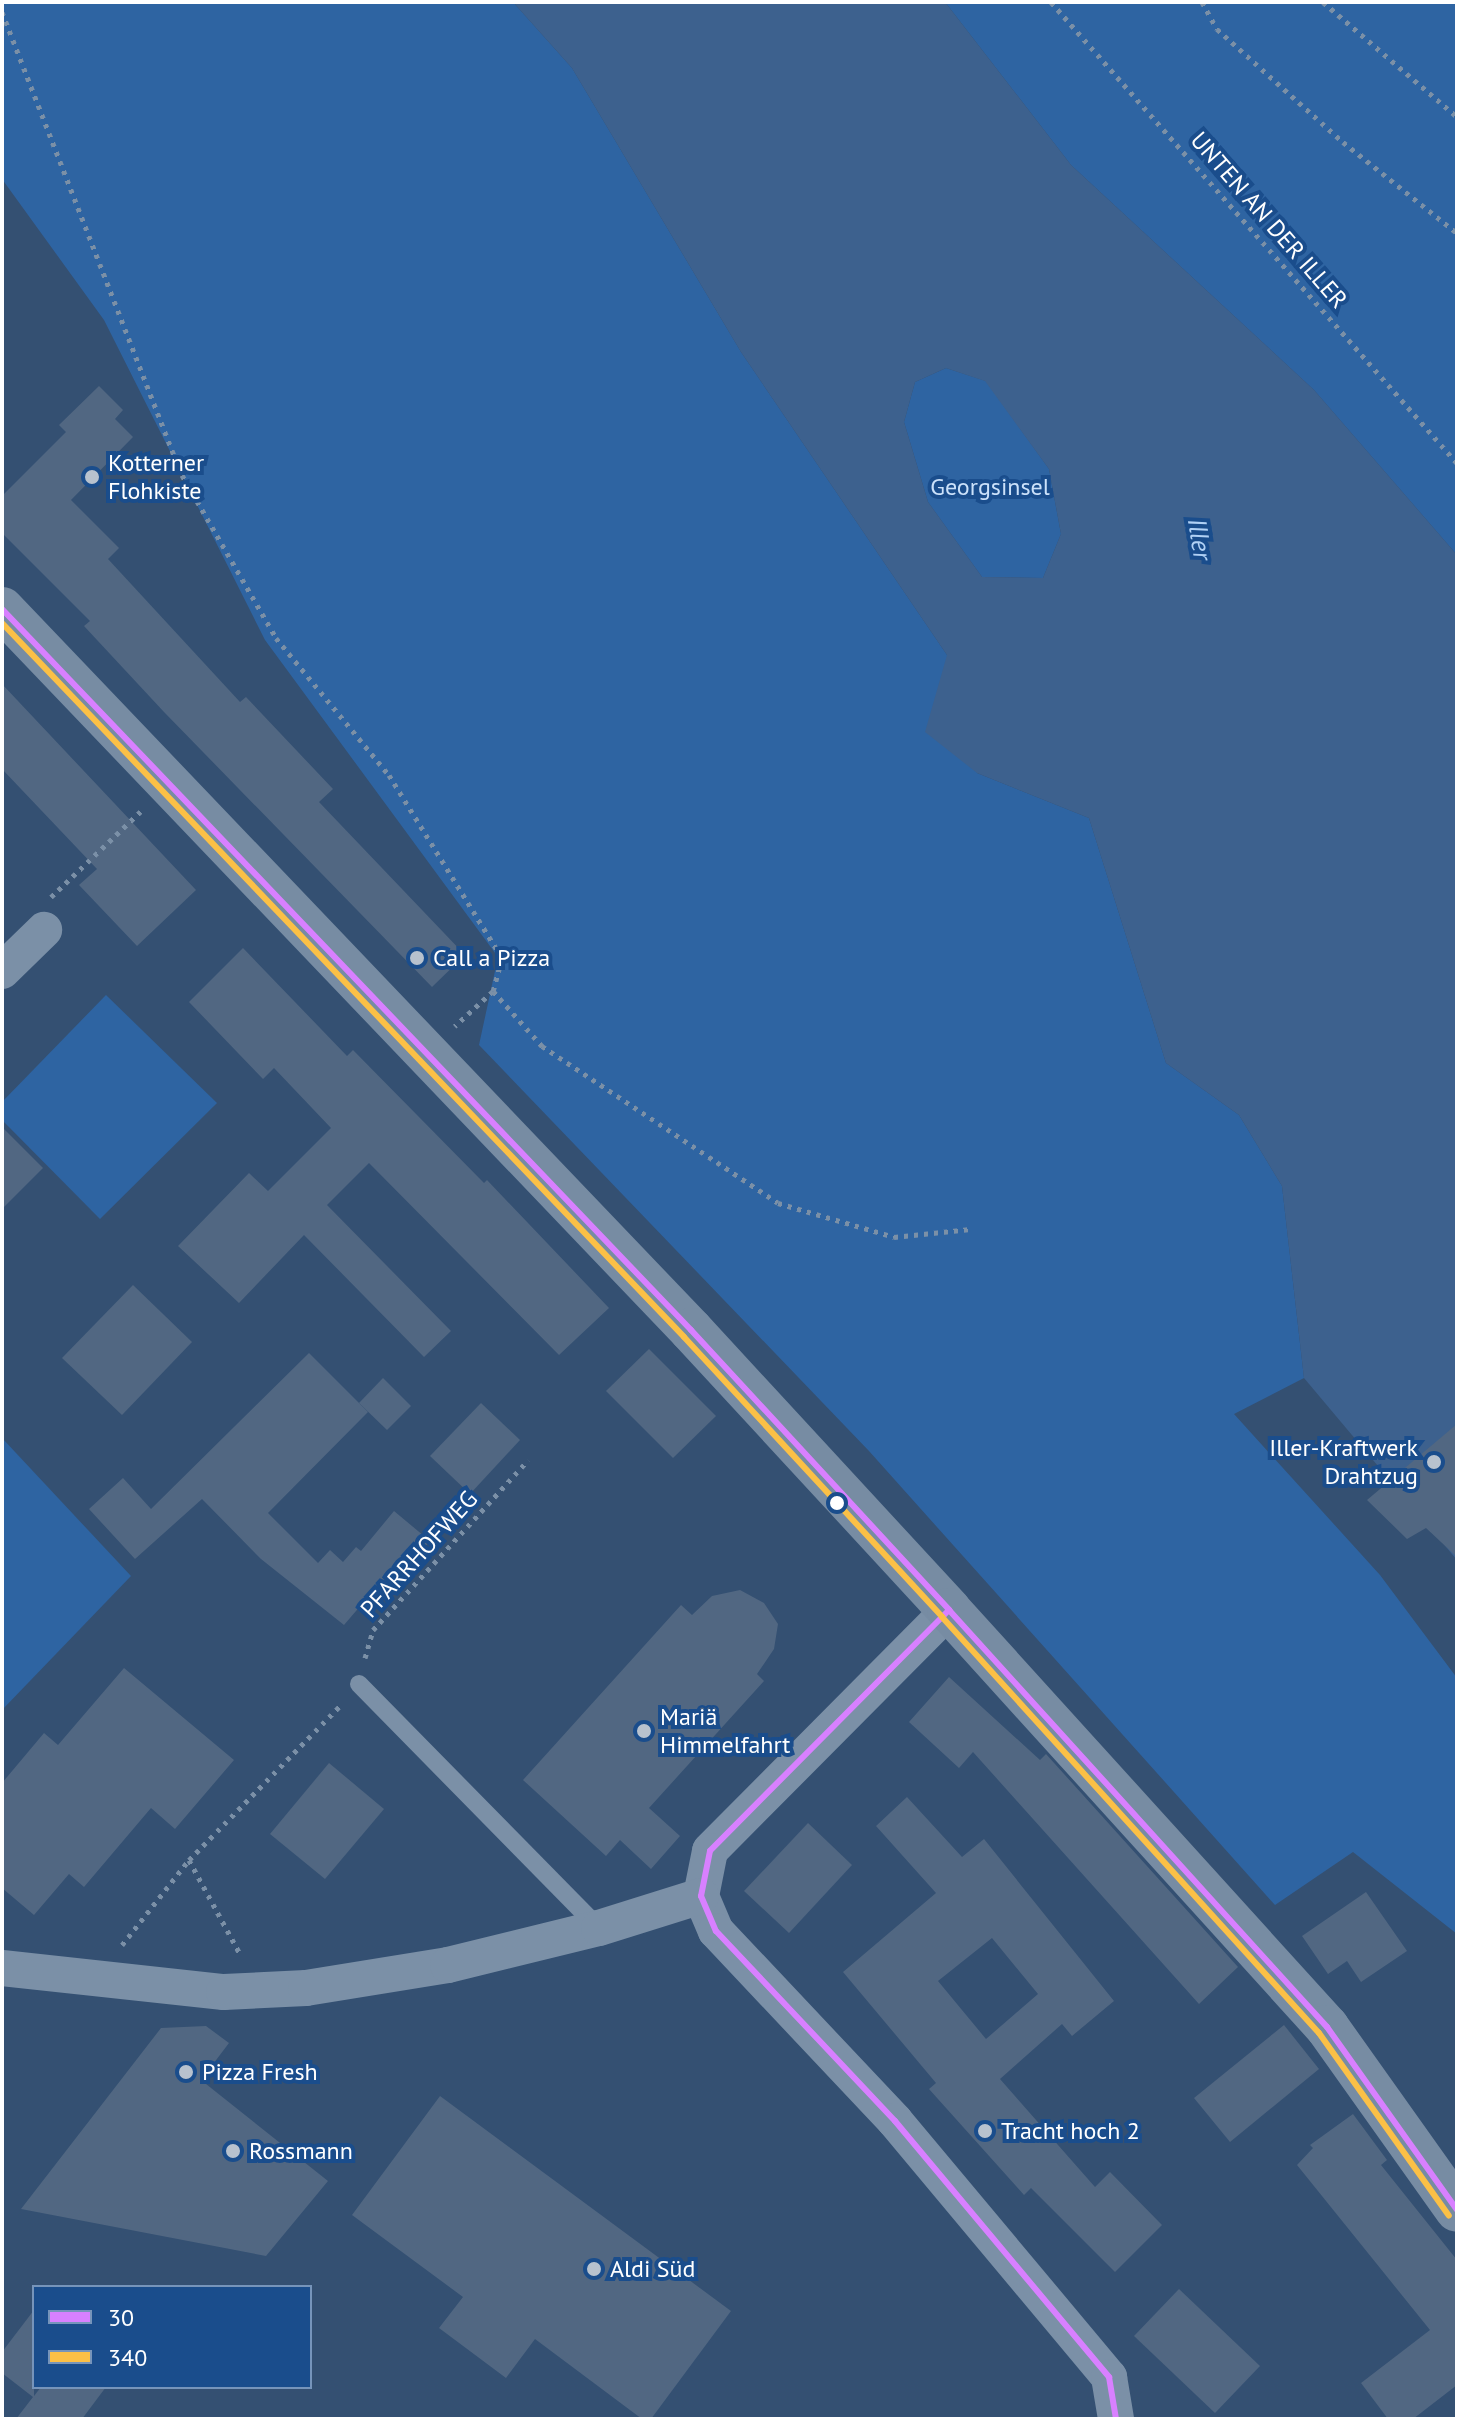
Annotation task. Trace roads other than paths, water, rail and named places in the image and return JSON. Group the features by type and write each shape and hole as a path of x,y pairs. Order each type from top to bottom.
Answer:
{"street":[{"path":"2,609 949,1610 1327,2027 1457,2210"},
{"path":"2,971 44,930"},
{"path":"949,1610 710,1851 701,1896 716,1931 895,2121 1109,2377 1116,2419"},
{"path":"2,1968 94,1981 261,1992 448,1965 599,1928 701,1896"}],"lane":[{"path":"359,1684 599,1928"}],"water":[{"name":"Iller","path":"513,2 945,2 1071,165 1314,390 1457,555 1457,1560 1304,1378 1282,1186 1239,1115 1166,1063 1089,818 977,773 925,732 947,655 741,352 572,68","holes":["946,368 985,381 1049,469 1061,534 1043,578 982,577 928,502 904,422 915,382"]}],"place":[{"name":"Kotterner Flohkiste","path":"92,477"},
{"name":"Call a Pizza","path":"417,958"},
{"name":"Iller-Kraftwerk Drahtzug","path":"1434,1462"},
{"name":"Mariä Himmelfahrt","path":"644,1731"},
{"name":"Pizza Fresh","path":"186,2072"},
{"name":"Tracht hoch 2","path":"985,2131"},
{"name":"Rossmann","path":"233,2151"},
{"name":"Aldi Süd","path":"594,2269"}],"park label":[{"name":"Georgsinsel","path":"990,487"}]}
